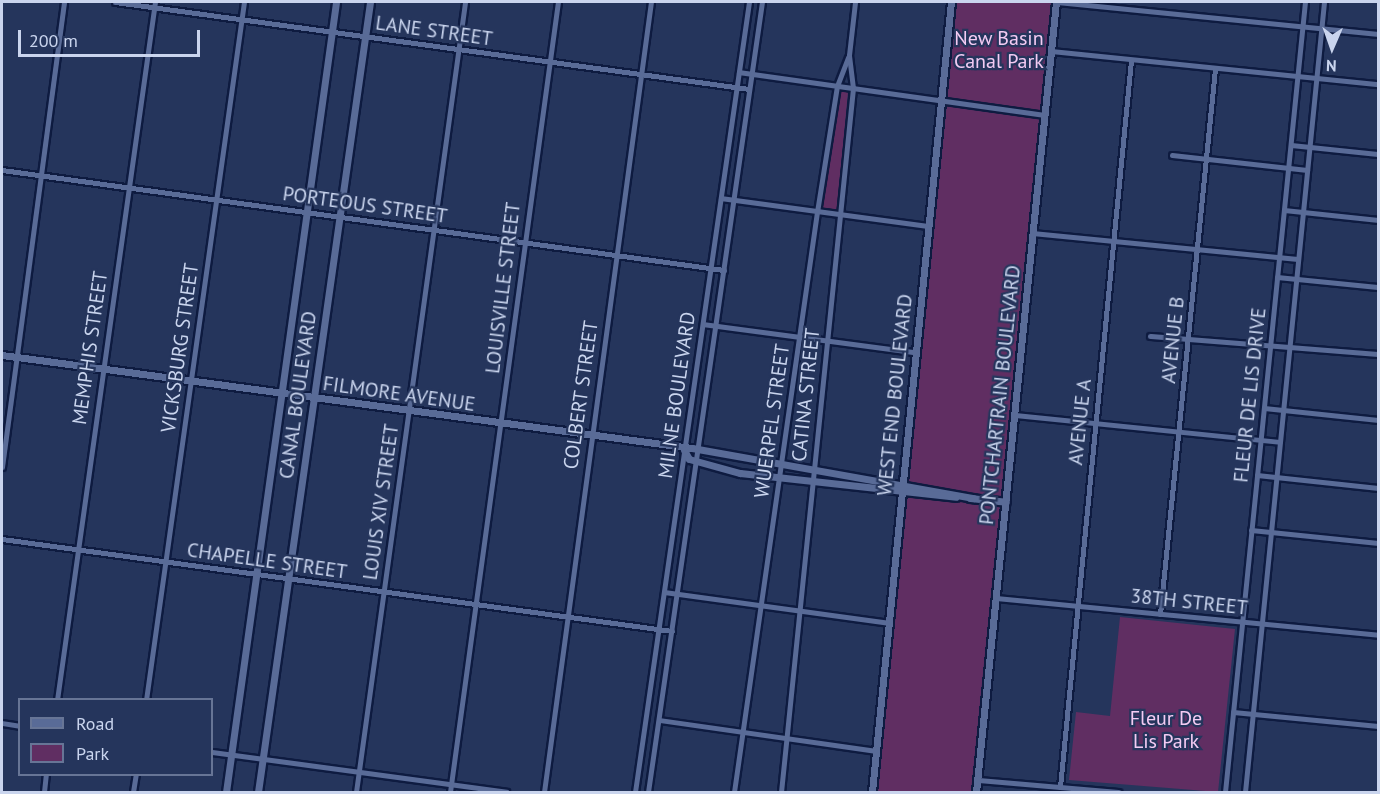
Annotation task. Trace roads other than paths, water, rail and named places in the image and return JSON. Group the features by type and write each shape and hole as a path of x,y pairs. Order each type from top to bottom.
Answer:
{"main road":[{"name":"CANAL BOULEVARD","path":"226,792 279,394 336,2"},
{"name":"CANAL BOULEVARD","path":"258,792 369,2"},
{"name":"WEST END BOULEVARD","path":"872,792 890,623 914,352 951,2"},
{"name":"PONTCHARTRAIN BOULEVARD","path":"976,792 1057,2"},
{"name":"FILMORE AVENUE","path":"2,355 684,450 698,449 780,466 903,482 974,498"},
{"path":"684,450 696,461"},
{"name":"FILMORE AVENUE","path":"696,461 779,478 901,495 974,498 1006,502"}],"street":[{"path":"2,467 64,2"},
{"name":"LANE STREET","path":"115,2 155,4 332,32 749,89"},
{"name":"VICKSBURG STREET","path":"146,698 244,2"},
{"name":"LOUIS XIV STREET","path":"356,792 465,2"},
{"name":"LOUISVILLE STREET","path":"450,792 558,2"},
{"name":"COLBERT STREET","path":"544,792 651,2"},
{"name":"MILNE BOULEVARD","path":"636,792 749,2"},
{"name":"MILNE BOULEVARD","path":"648,792 762,2"},
{"name":"CATINA STREET","path":"781,792 853,88 849,55 855,2"},
{"path":"1057,2 1378,34"},
{"name":"FLEUR DE LIS DRIVE","path":"1225,792 1305,2"},
{"name":"FLEUR DE LIS DRIVE","path":"1245,792 1324,2"},
{"name":"MEMPHIS STREET","path":"57,698 155,4"},
{"path":"1051,51 1378,84"},
{"name":"WUERPEL STREET","path":"734,792 817,212 837,86 849,55"},
{"name":"AVENUE A","path":"1060,787 1131,60"},
{"name":"AVENUE B","path":"1160,614 1215,69"},
{"path":"740,72 1044,115"},
{"path":"1291,145 1378,154"},
{"path":"1173,155 1307,170"},
{"name":"PORTEOUS STREET","path":"2,170 724,270"},
{"path":"721,198 929,226"},
{"path":"1284,210 1378,220"},
{"path":"1032,233 1298,259"},
{"path":"1277,277 1378,287"},
{"path":"703,324 914,352"},
{"path":"1150,336 1270,348 1290,345 1378,354"},
{"path":"1264,408 1378,420"},
{"path":"1015,415 1280,442"},
{"path":"1257,475 1378,488"},
{"path":"1251,530 1378,543"},
{"name":"CHAPELLE STREET","path":"2,539 672,631"},
{"path":"664,592 890,623"},
{"name":"38TH STREET","path":"996,598 1378,635"},
{"path":"1233,712 1378,726"},
{"path":"659,720 876,750"},
{"path":"2,723 18,726"},
{"path":"213,752 506,792"},
{"path":"44,792 46,776"},
{"path":"133,792 136,776"},
{"path":"978,780 1118,792"}],"park label":[{"name":"New Basin Canal Park","path":"999,50"},
{"name":"Fleur De Lis Park","path":"1166,730"}]}
